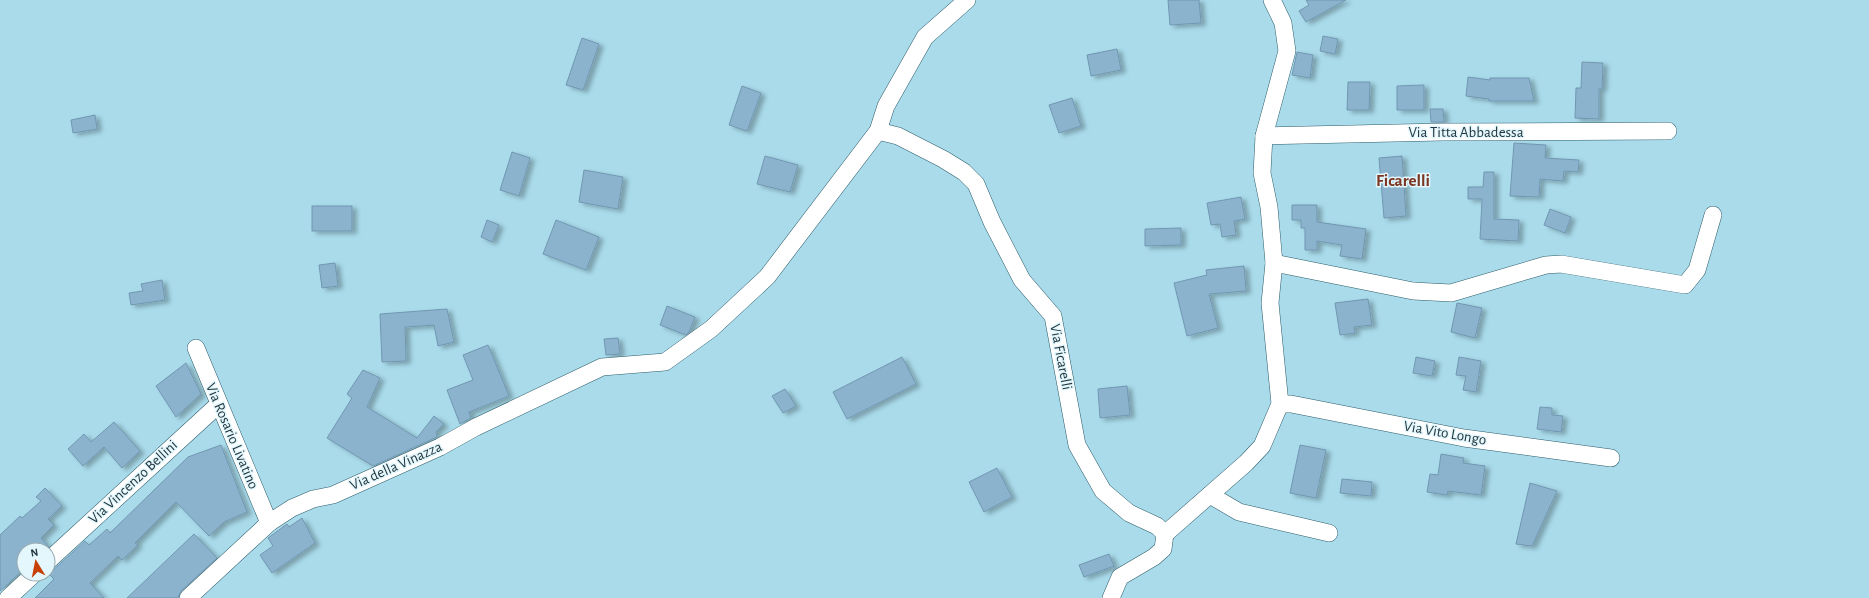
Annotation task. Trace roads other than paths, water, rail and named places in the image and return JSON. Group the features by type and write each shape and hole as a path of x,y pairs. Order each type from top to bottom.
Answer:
{"street":[{"name":"Via della Vinazza","path":"188,598 269,523 292,508 313,499 334,495 440,448 476,427 602,367 665,362 711,329 767,277 878,131 886,106 925,37 966,0"},
{"path":"1111,598 1120,577 1154,557 1163,549 1165,534 1210,495 1262,446 1280,404 1270,303 1274,263 1269,207 1262,172 1264,136 1287,51 1283,23 1272,0"},
{"name":"Via Ficarelli","path":"878,131 898,136 943,158 964,172 976,184 992,222 1022,280 1053,316 1077,445 1103,491 1129,513 1157,526 1165,534"},
{"name":"Via Titta Abbadessa","path":"1264,136 1442,132 1668,131"},
{"path":"1274,263 1413,291 1451,293 1546,265 1561,264 1685,285 1697,270 1713,215"},
{"name":"Via Rosario Livatino","path":"196,348 269,523"},
{"name":"Via Vincenzo Bellini","path":"56,554 219,404"},
{"name":"Via Vito Longo","path":"1280,404 1291,404 1464,438 1612,458"},
{"path":"1210,495 1238,512 1329,533"},
{"path":"8,598 25,582"}],"district":[{"name":"Ficarelli","path":"1403,180"}]}
